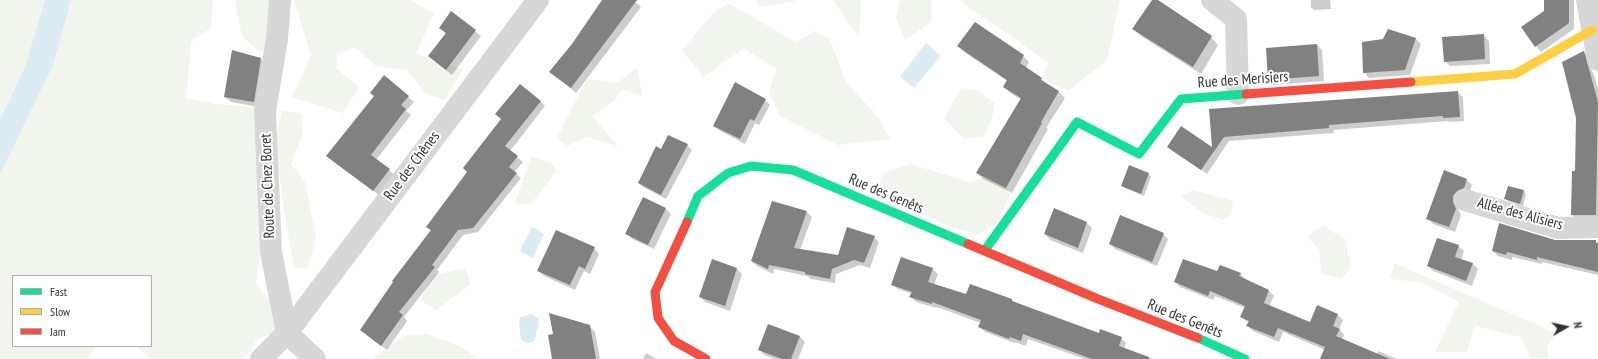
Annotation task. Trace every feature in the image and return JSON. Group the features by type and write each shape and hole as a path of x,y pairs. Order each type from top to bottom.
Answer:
{"street":[{"name":"Route de Chez Boret","path":"280,0 277,39 265,111 271,252 287,333"},
{"name":"Rue des Chênes","path":"261,359 287,333 538,0"},
{"path":"1212,0 1236,19 1238,94"},
{"path":"1587,0 1598,60"},
{"name":"Rue des Merisiers","path":"985,250 1077,122 1139,154 1181,99 1515,74 1592,30"},
{"name":"Rue des Genêts","path":"706,359 674,341 658,318 655,292 698,196 728,173 751,166 793,170 1098,299 1194,336 1245,359"},
{"name":"Allée des Alisiers","path":"1465,200 1558,228 1598,227"},
{"path":"287,333 315,359"}],"shaded area":[{"path":"0,0 213,0 211,28 191,42 186,98 215,104 258,107 267,206 256,283 278,312 274,333 256,340 251,351 241,359 152,359 136,347 152,347 152,275 12,275 12,347 96,348 88,359 0,359"},
{"path":"45,0 71,0 53,65 0,174 0,120 25,67"},
{"path":"235,0 286,0 279,55 260,52 242,37"},
{"path":"294,0 410,0 434,13 416,54 463,69 444,100 426,94 407,70 376,66 355,47 337,54 336,68 359,87 343,113 292,97 311,55"},
{"path":"757,0 796,0 792,2 758,7"},
{"path":"833,0 861,0 859,36 849,24"},
{"path":"900,0 931,0 931,22 905,40 896,18"},
{"path":"964,0 1120,0 1107,60 1068,91 1042,78 1048,62 964,4"},
{"path":"729,3 795,42 815,31 830,39 845,81 878,117 890,139 838,145 780,116 769,92 776,69 744,48 704,77 682,50 714,12"},
{"path":"926,43 941,56 914,88 900,77"},
{"path":"637,68 642,95 622,90 614,101 592,116 618,146 587,137 567,146 557,138 587,79 617,83"},
{"path":"961,88 977,90 995,103 992,117 984,136 964,139 944,118"},
{"path":"282,111 301,113 303,133 291,164 305,182 316,238 308,267 295,269 286,225 275,142"},
{"path":"531,156 551,163 557,171 531,204 515,203"},
{"path":"911,164 968,182 994,175 1010,194 997,223 978,234 949,227 876,191 883,173"},
{"path":"1193,190 1233,201 1231,215 1223,220 1203,213 1180,196"},
{"path":"1323,226 1345,239 1351,268 1341,279 1321,273 1319,250 1307,236"},
{"path":"532,227 544,234 533,258 520,251"},
{"path":"1394,263 1556,333 1547,346 1548,359 1531,359 1521,337 1475,326 1467,352 1435,352 1459,302 1420,282 1390,279"},
{"path":"465,268 471,284 436,310 420,300 433,275"},
{"path":"530,314 534,315 538,319 539,325 534,341 530,343 524,342 521,339 519,325 520,318"},
{"path":"427,334 462,347 477,359 374,358 403,336"}],"building":[{"path":"602,0 637,0 571,88 549,72 572,44"},
{"path":"1152,0 1158,0 1212,36 1193,67 1132,29"},
{"path":"1544,0 1569,0 1569,23 1535,47 1521,27 1544,11"},
{"path":"451,11 476,30 446,70 428,56 446,33 439,28"},
{"path":"975,22 1024,55 1020,63 1042,78 1041,80 1059,91 1006,188 976,173 1021,98 1003,87 1007,80 957,46"},
{"path":"1388,29 1416,38 1405,70 1363,73 1362,42 1383,39"},
{"path":"1484,34 1485,59 1444,62 1442,37"},
{"path":"1317,44 1319,76 1268,80 1266,48"},
{"path":"232,50 261,58 254,102 224,97"},
{"path":"1584,51 1598,102 1596,215 1571,215 1572,171 1575,171 1576,118 1562,62"},
{"path":"384,75 409,96 401,105 406,109 371,155 390,169 373,191 326,156 374,96 370,93"},
{"path":"735,82 766,99 754,121 750,119 740,139 713,126"},
{"path":"520,84 541,101 505,146 518,156 509,167 517,173 473,228 458,230 432,265 435,267 399,312 403,315 381,346 360,330 393,282 392,281 431,230 426,227 467,172 463,168 501,119 495,114"},
{"path":"1458,91 1460,117 1443,118 1443,116 1329,125 1329,128 1224,137 1201,170 1167,147 1181,126 1212,147 1209,109"},
{"path":"668,135 688,144 661,195 638,183 656,146 661,149"},
{"path":"1129,165 1149,173 1141,194 1121,186"},
{"path":"1444,170 1467,179 1464,188 1457,191 1453,196 1453,202 1456,209 1449,227 1426,219"},
{"path":"1508,186 1524,190 1520,204 1504,199"},
{"path":"643,197 666,208 648,245 625,234"},
{"path":"772,201 807,211 794,248 838,255 847,227 875,236 864,263 854,260 832,269 830,279 805,274 805,272 769,265 768,269 751,261"},
{"path":"1054,208 1087,222 1078,248 1044,234"},
{"path":"1120,215 1164,233 1152,262 1109,244"},
{"path":"1499,223 1555,240 1596,240 1596,243 1598,243 1598,272 1537,257 1537,260 1507,252 1506,255 1492,251"},
{"path":"556,230 595,247 585,269 579,266 570,285 537,271"},
{"path":"1437,238 1459,245 1455,257 1473,263 1466,281 1427,266"},
{"path":"901,257 933,268 928,282 966,294 970,284 1099,333 1100,329 1122,337 1119,346 1149,357 1149,359 1092,359 1023,334 1021,341 1010,337 1009,339 978,327 981,320 932,302 932,304 909,297 912,292 891,285"},
{"path":"712,259 737,268 725,306 699,297"},
{"path":"1183,259 1217,271 1220,265 1241,273 1239,276 1269,290 1264,303 1310,322 1317,305 1338,314 1333,326 1340,329 1336,336 1390,359 1320,359 1325,347 1278,328 1274,337 1246,326 1249,321 1240,317 1245,306 1210,291 1208,296 1174,282"},
{"path":"549,313 590,325 596,359 552,359 548,335 553,334"},
{"path":"768,324 800,336 791,359 782,359 758,350"}],"traffic: fast":[{"path":"985,250 1077,122 1139,154 1181,99 1246,94"},
{"path":"687,222 698,196 728,173 751,166 793,170 968,244"},
{"path":"1198,338 1245,359"}],"traffic: slow":[{"path":"1411,82 1515,74 1592,30"}],"traffic: jam":[{"path":"1246,94 1411,82"},
{"path":"687,222 655,292 658,318 674,341 706,359"},
{"path":"968,244 1098,299 1198,338"}]}
